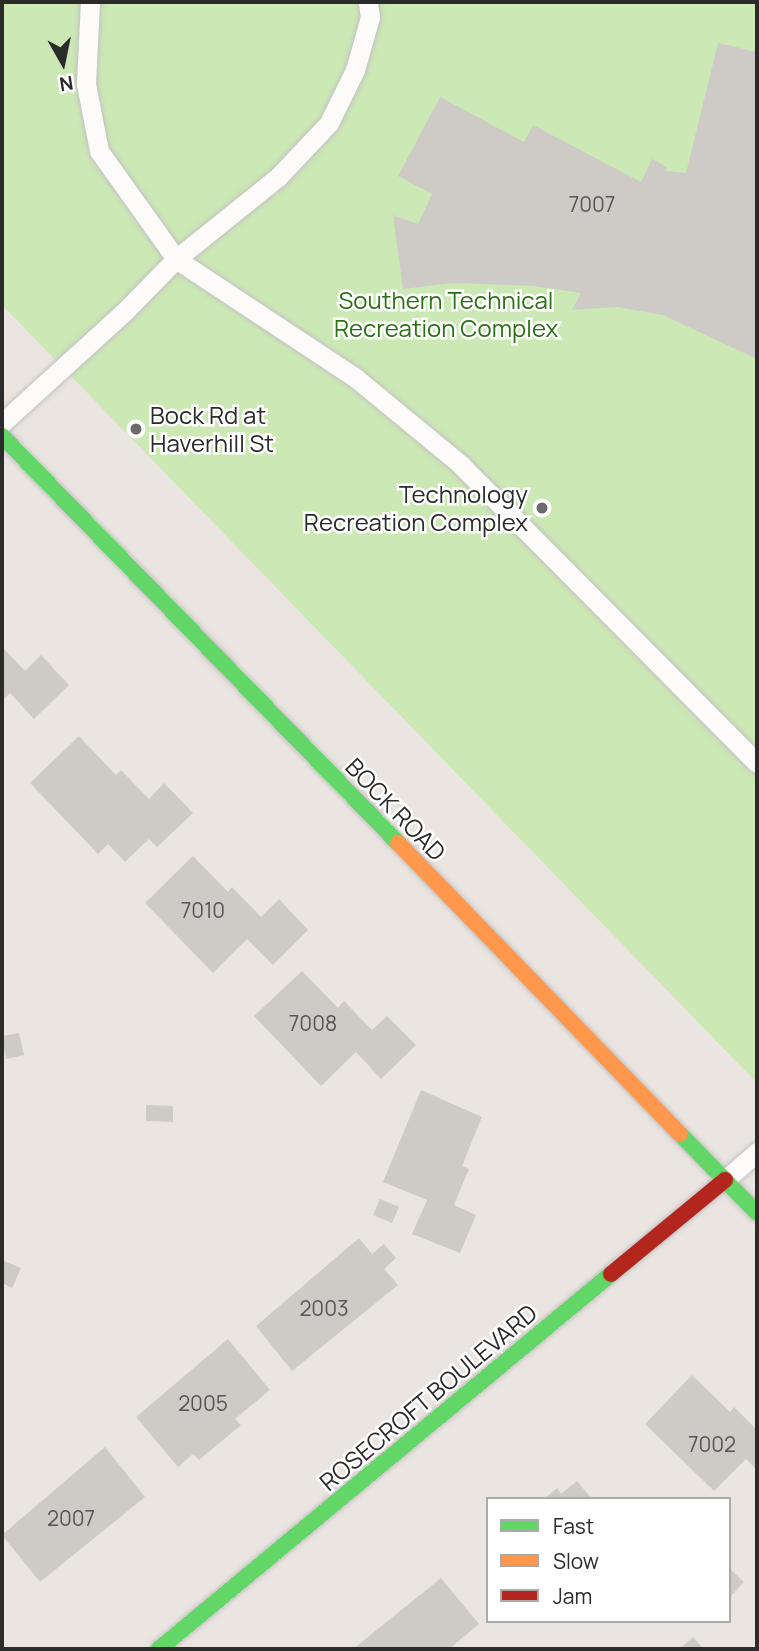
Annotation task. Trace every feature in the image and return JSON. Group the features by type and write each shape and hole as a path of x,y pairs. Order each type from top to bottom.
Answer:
{"main road":[{"name":"BOCK ROAD","path":"2,436 757,1213"},
{"name":"ROSECROFT BOULEVARD","path":"159,1649 725,1180"}],"lane":[{"path":"90,2 86,84 99,151 176,259 357,379 431,439 479,483 757,763"},
{"path":"2,423 125,311 176,259 278,177 328,123 355,70 370,17 368,2"},
{"path":"725,1180 757,1152"}],"green space":[{"name":"Southern Technical Recreation Complex","path":"2,2 757,2 757,1083 2,305"}],"building":[{"path":"718,43 757,52 757,359 663,315 616,307 572,310 581,293 534,286 453,283 403,289 393,215 418,224 432,194 398,176 440,97 524,142 533,125 641,182 652,159 667,167 666,171 686,173"},
{"path":"2,647 25,671 41,655 69,685 34,719 10,693 2,701"},
{"path":"79,736 116,775 121,770 149,799 164,783 193,813 157,847 149,839 125,862 108,844 98,854 30,783"},
{"path":"193,856 228,892 232,887 261,917 279,899 308,930 273,965 247,939 213,973 145,903"},
{"path":"302,971 338,1008 344,1001 372,1030 387,1016 416,1045 381,1079 356,1052 321,1086 254,1016"},
{"path":"19,1033 24,1055 6,1059 2,1036"},
{"path":"421,1090 482,1117 462,1166 469,1169 454,1205 476,1215 460,1253 412,1234 427,1200 383,1182"},
{"path":"146,1105 173,1106 173,1122 146,1121"},
{"path":"380,1199 399,1207 392,1223 373,1215"},
{"path":"359,1238 372,1254 384,1244 396,1258 384,1269 398,1285 292,1371 256,1326"},
{"path":"2,1260 21,1268 12,1288 2,1283"},
{"path":"228,1339 270,1390 235,1419 241,1425 199,1460 193,1454 178,1467 136,1417"},
{"path":"692,1375 730,1412 734,1407 757,1430 757,1470 746,1459 714,1491 645,1424"},
{"path":"105,1447 145,1497 40,1582 2,1535"},
{"path":"577,1481 590,1497 546,1497 557,1488 561,1494"},
{"path":"731,1570 744,1582 731,1596"},
{"path":"441,1578 479,1624 449,1649 353,1649"},
{"path":"693,1637 704,1649 679,1649"}],"traffic: fast":[{"path":"2,436 398,843"},
{"path":"680,1134 757,1213"},
{"path":"159,1649 611,1274"}],"traffic: slow":[{"path":"398,843 680,1134"}],"traffic: jam":[{"path":"611,1274 725,1180"}],"place":[{"name":"Bock Rd at Haverhill St","path":"136,429"},
{"name":"Technology Recreation Complex","path":"542,508"}]}
